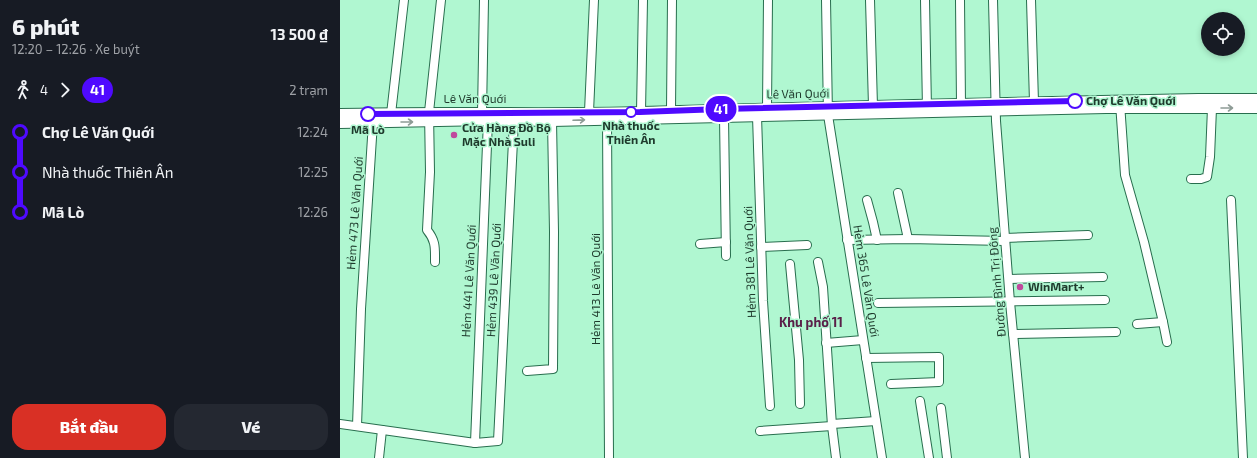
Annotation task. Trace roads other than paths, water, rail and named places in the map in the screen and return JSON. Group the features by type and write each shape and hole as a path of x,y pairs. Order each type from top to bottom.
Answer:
{"main road":[{"name":"Lê Văn Quới","path":"340,123 430,117 534,116 589,112 640,112 724,117 828,111 1257,99"},
{"name":"Lê Văn Quới","path":"485,116 514,121 534,116 552,121 607,119 767,108 828,111 872,106 927,108 961,104 996,107 1034,102 1212,108 1257,108"},
{"name":"Lê Văn Quới","path":"340,114 391,114 430,117"}],"street":[{"path":"391,114 404,0"},
{"path":"435,262 435,246 433,237 427,230 430,172 430,117 441,0"},
{"name":"Hẻm 441 Lê Văn Quới","path":"475,443 485,116 484,0"},
{"path":"589,112 594,0"},
{"path":"640,112 643,0"},
{"path":"671,114 672,0"},
{"path":"767,108 768,0"},
{"name":"Hẻm 365 Lê Văn Quới","path":"826,0 828,111 882,458"},
{"path":"870,0 872,106"},
{"path":"925,0 927,108"},
{"path":"960,0 961,104"},
{"name":"Đường Bình Trị Đông","path":"993,0 996,107 1005,239 1025,458"},
{"path":"1031,0 1034,102"},
{"path":"1120,104 1125,175 1144,242 1164,322 1167,342"},
{"path":"1191,179 1201,179 1207,177 1210,157 1212,108"},
{"name":"Hẻm 381 Lê Văn Quới","path":"757,116 763,301 770,406"},
{"path":"724,117 726,256"},
{"name":"Hẻm 413 Lê Văn Quới","path":"607,119 609,458"},
{"name":"Hẻm 439 Lê Văn Quới","path":"475,443 498,441 514,121"},
{"path":"527,371 553,369 554,232 552,121"},
{"name":"Hẻm 473 Lê Văn Quới","path":"357,426 361,309 373,122"},
{"path":"898,193 908,239"},
{"path":"866,200 877,240"},
{"path":"1231,200 1243,458"},
{"path":"847,240 1005,239 1088,235"},
{"path":"700,244 726,242"},
{"path":"761,248 807,245"},
{"path":"818,262 823,287 832,425 836,458"},
{"path":"790,264 799,360 800,404"},
{"path":"1008,279 1103,277"},
{"path":"878,303 1106,300"},
{"path":"1137,324 1164,322"},
{"path":"1013,334 1116,332"},
{"path":"826,343 863,340"},
{"path":"866,358 939,357 939,382 891,384"},
{"path":"920,401 929,458"},
{"path":"941,408 948,458"},
{"path":"760,431 876,421"},
{"path":"340,424 475,443"},
{"path":"379,458 382,430"}],"place":[{"name":"Chợ Lê Văn Quới","path":"1075,101"},
{"name":"Nhà thuốc Thiên Ân","path":"631,112"},
{"name":"Mã Lò","path":"368,114"},
{"name":"Cửa Hàng Đồ Bộ Mặc Nhà Suli","path":"454,135"},
{"name":"WinMart+","path":"1020,287"}],"district":[{"name":"Khu phố 11","path":"811,322"}]}
